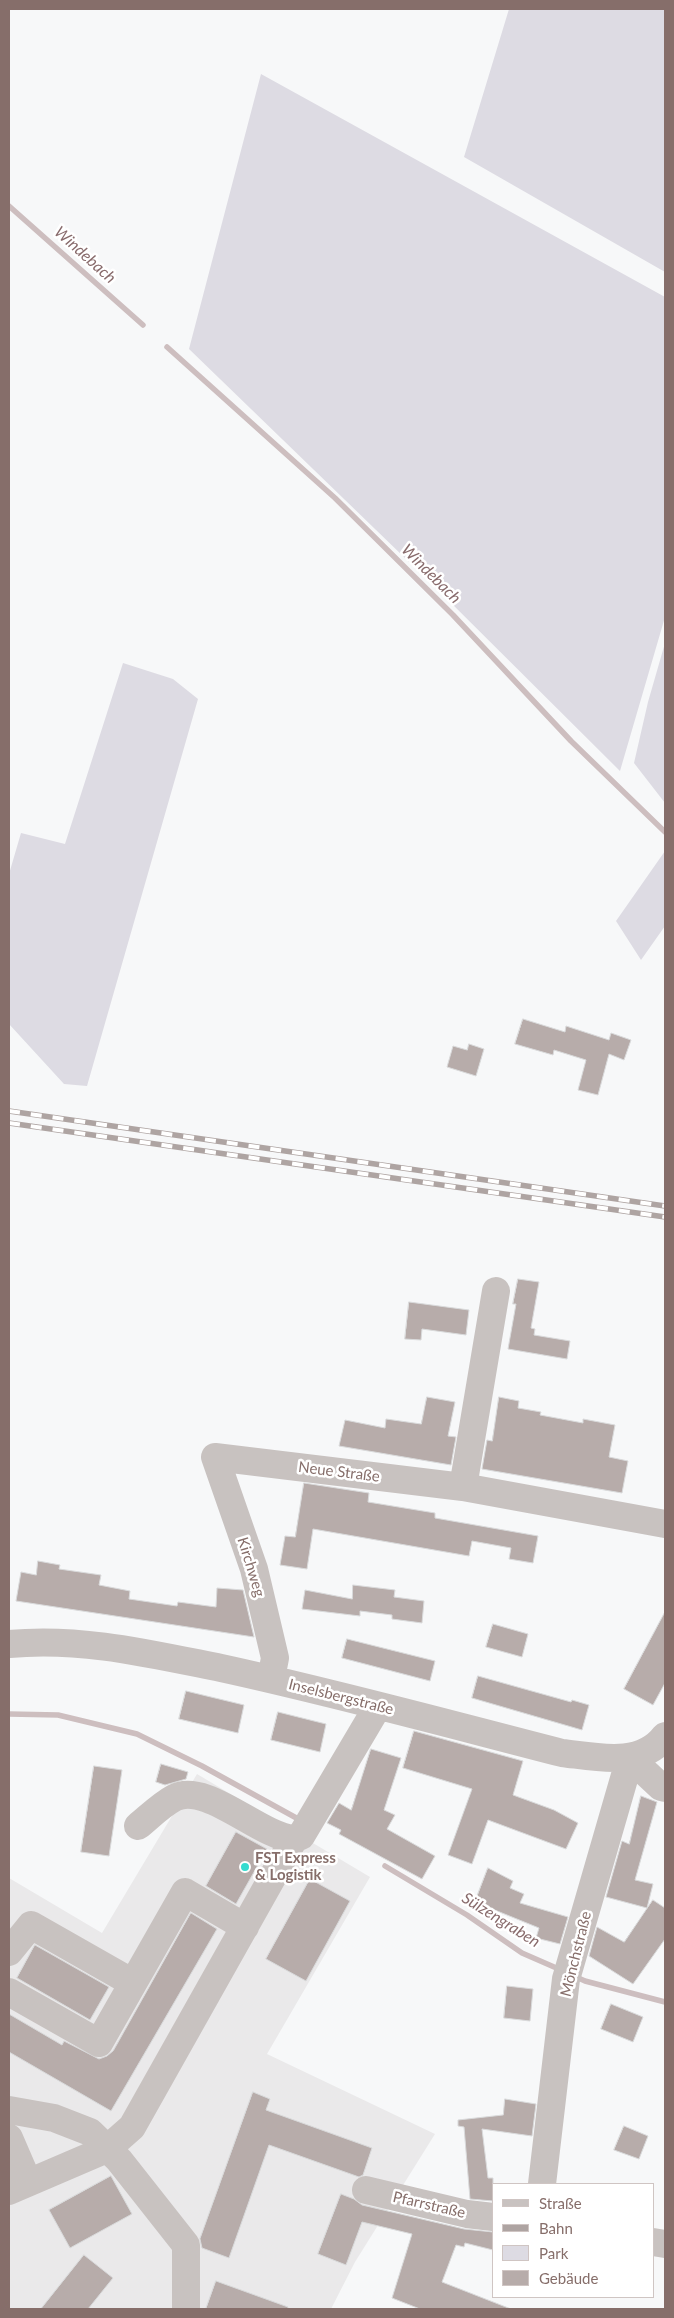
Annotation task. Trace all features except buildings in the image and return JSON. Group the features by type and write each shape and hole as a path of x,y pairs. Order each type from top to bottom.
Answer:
{"street":[{"path":"463,1486 496,1291"},
{"name":"Neue Straße","path":"215,1457 463,1486 665,1524"},
{"name":"Kirchweg","path":"215,1457 254,1569 276,1658 271,1679"},
{"name":"Inselsbergstraße","path":"9,1644 40,1641 92,1644 165,1656 271,1679 562,1753 600,1758 630,1758 643,1754 654,1747 665,1736"},
{"path":"9,2138 18,2186 107,2149 132,2127 294,1840 300,1836 378,1706"},
{"path":"630,1758 665,1788"},
{"name":"Mönchstraße","path":"542,2183 568,1975 630,1758"},
{"path":"138,1826 175,1797 197,1796 211,1800 275,1834 294,1840"},
{"path":"9,1992 99,2043 185,1892 245,1927"},
{"path":"9,1952 31,1925 133,1983"},
{"path":"9,2110 54,2118 90,2132 120,2160 186,2245 186,2309"},
{"name":"Pfarrstraße","path":"366,2190 467,2214 492,2216"}],"shaded area":[{"path":"197,1774 370,1877 267,2054 435,2134 355,2262 331,2309 9,2309 9,1878 102,1933"}],"green space":[{"path":"509,9 665,9 665,272 464,157"},
{"path":"261,74 665,297 665,617 620,771 437,589 189,349"},
{"path":"665,643 665,803 634,763 648,702"},
{"path":"123,663 173,679 198,699 87,1086 64,1084 9,1024 9,874 21,833 65,844"},
{"path":"665,851 665,926 641,960 616,921"}],"waterway":[{"name":"Windebach","path":"9,206 143,325"},
{"name":"Windebach","path":"167,347 335,498 453,615 571,741 665,832"},
{"name":"Sülzengraben","path":"9,1714 58,1715 137,1734 202,1766 300,1820"},
{"name":"Sülzengraben","path":"385,1866 467,1915 522,1953 561,1970"},
{"name":"Sülzengraben","path":"574,1976 585,1981 665,2002"}],"railway":[{"path":"9,1111 665,1206"},
{"path":"9,1123 665,1217"}],"place":[{"name":"FST Express & Logistik","path":"245,1867"}]}
